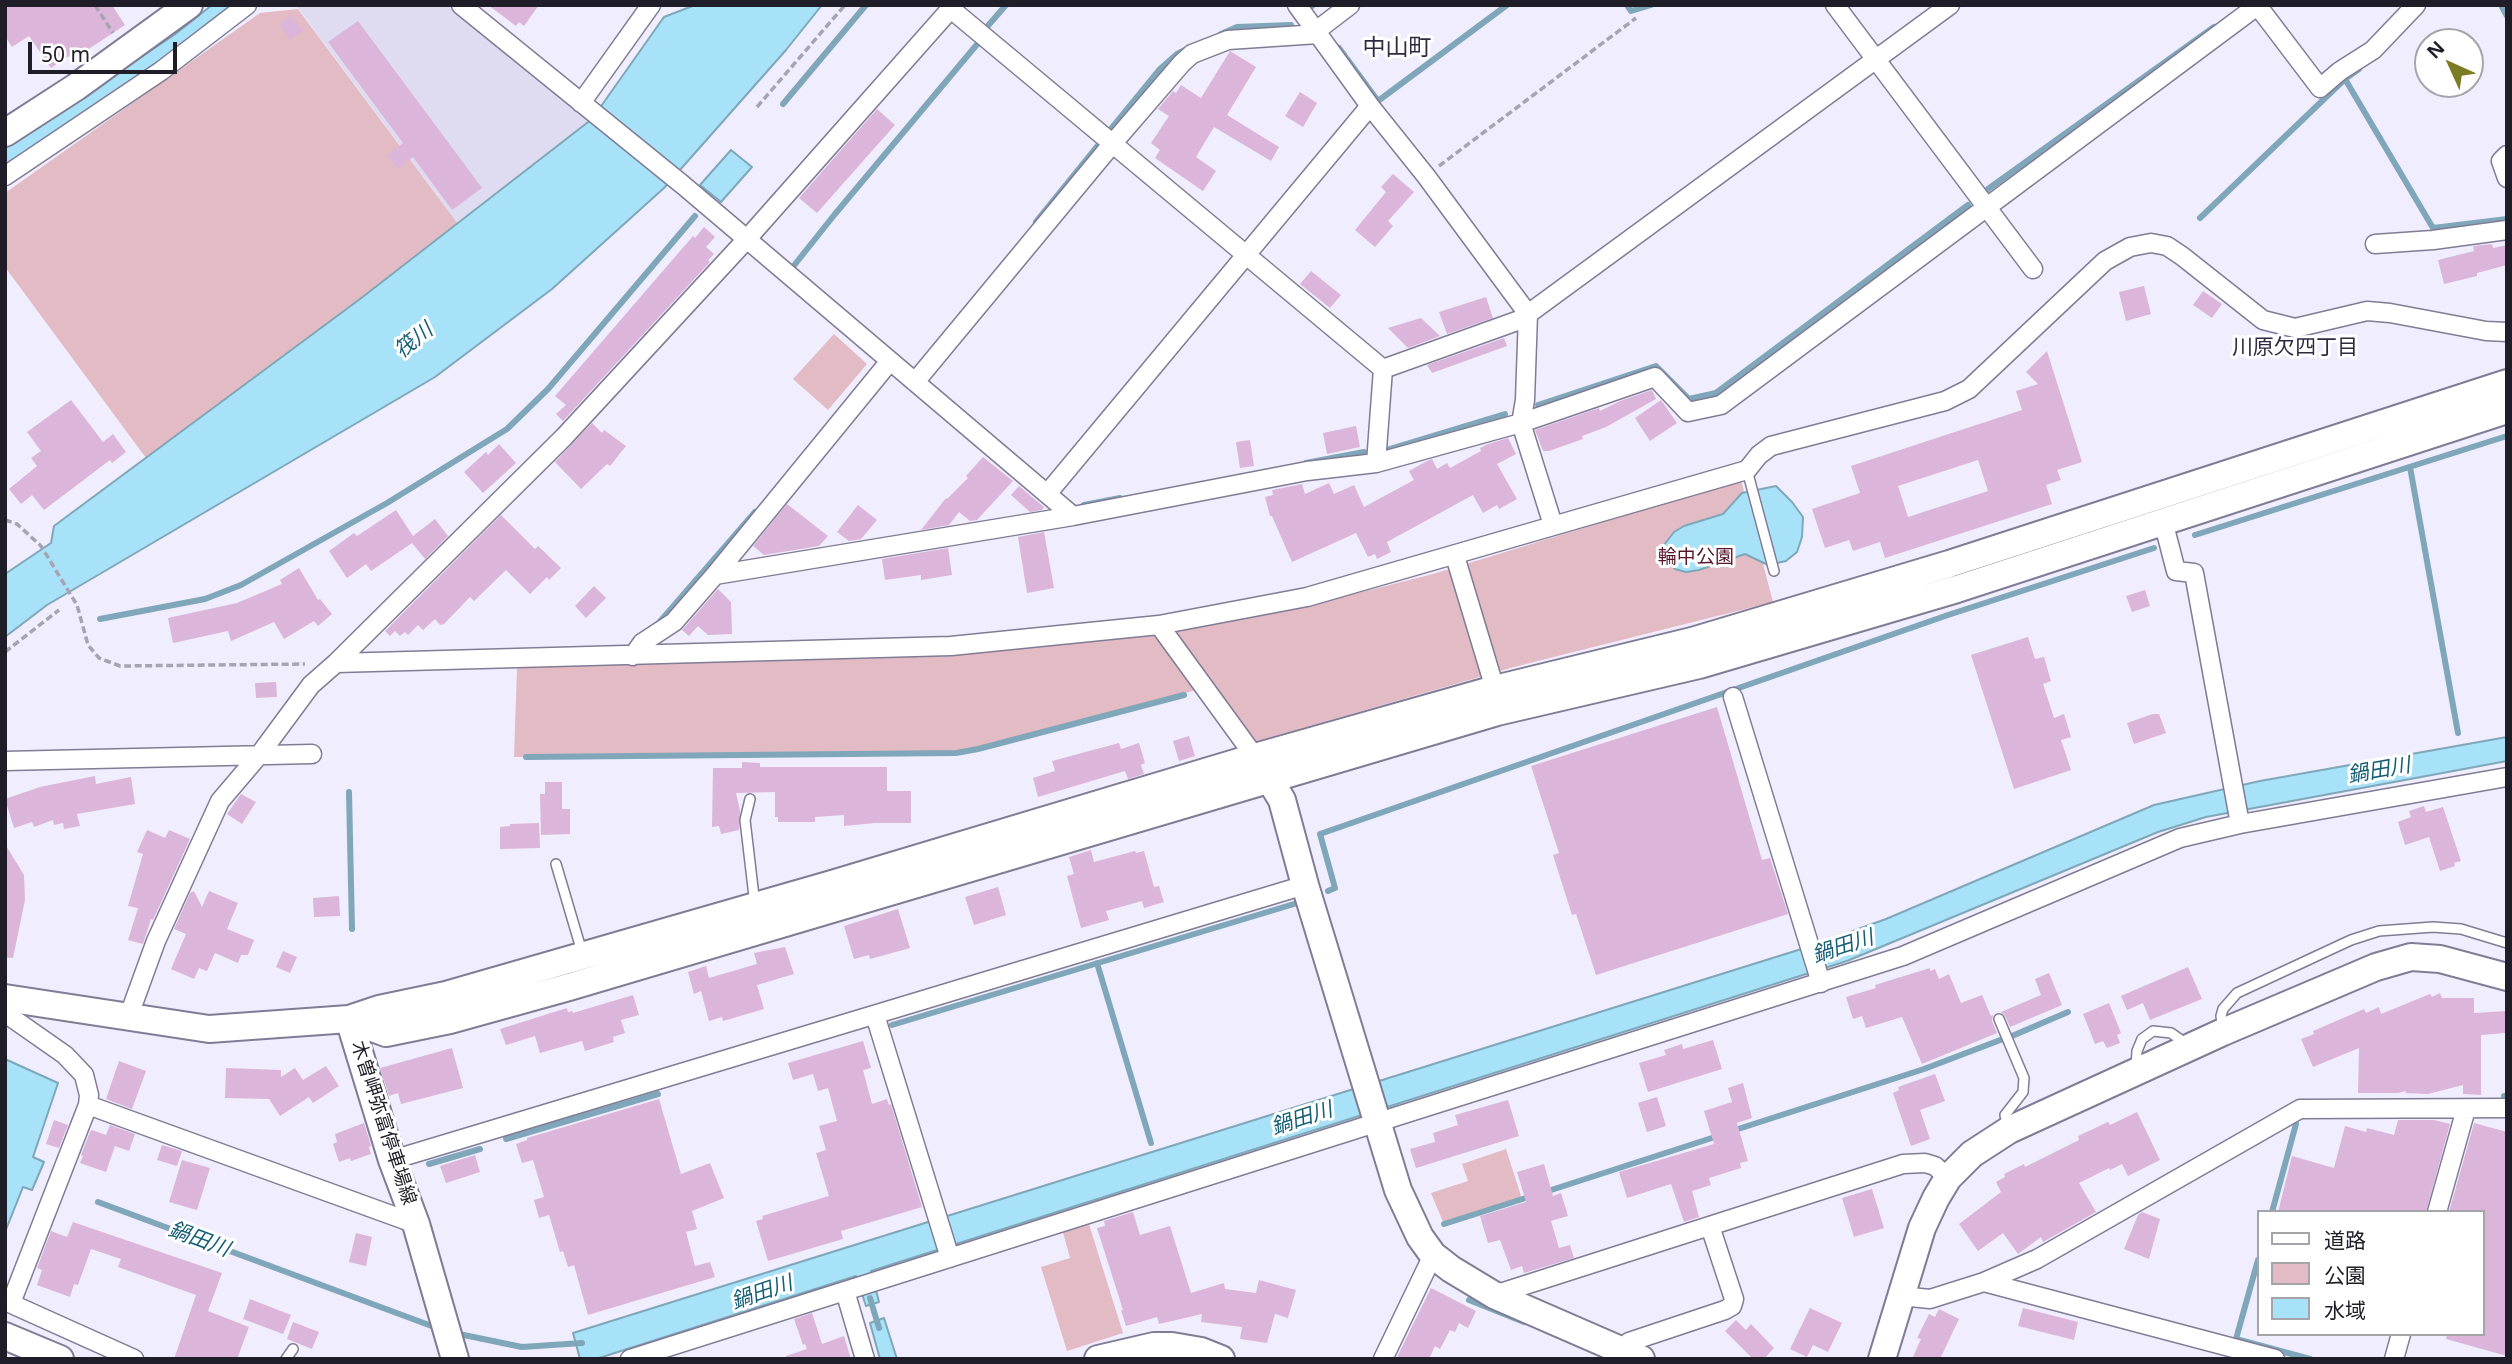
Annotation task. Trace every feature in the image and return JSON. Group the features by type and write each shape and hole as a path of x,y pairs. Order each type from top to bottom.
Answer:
{"street":[{"path":"5,133 189,5"},
{"path":"5,176 161,71 247,5"},
{"path":"461,5 683,185 1073,516"},
{"path":"586,107 650,5"},
{"path":"1297,5 1528,315 1525,400 1521,423 1553,525"},
{"path":"915,382 1113,143 1192,54 1228,40 1317,32 1350,5"},
{"path":"1835,5 2033,270"},
{"path":"1383,369 1528,315 1950,5"},
{"path":"715,575 1073,516 1307,471 1376,463 1521,423 1655,377 1688,412 1721,405 2257,5 2320,88 2340,71 2373,50 2416,5"},
{"path":"128,1018 156,941 220,801 260,754 311,685 564,437 746,240 953,7 1383,369"},
{"path":"1047,494 1370,106"},
{"path":"2507,155 2501,161 2507,178"},
{"path":"2375,244 2433,240 2507,230"},
{"path":"335,663 951,646 1159,625 1307,597 1455,556 1553,525 1749,477 1759,455 1771,446 1911,412 1945,401 1969,389 2105,261 2130,247 2151,243 2167,246 2175,251 2263,320 2295,328 2367,311 2486,331 2507,332"},
{"path":"633,656 642,643 674,622 715,575 890,361"},
{"path":"1376,463 1383,369"},
{"path":"349,1019 386,1033 450,1020 853,904 1495,689 1692,641 1937,568 2507,383"},
{"path":"349,1019 379,1009 446,995 1262,768 1699,665 1957,589 2507,410"},
{"path":"2163,521 2176,571 2194,573 2240,820"},
{"path":"1455,556 1495,689"},
{"path":"1159,625 1282,800 1305,885 1398,1190 1409,1216 1433,1255 1494,1295 1627,1356 1629,1342 1732,1306 1734,1299 1710,1226"},
{"path":"1733,697 1819,978"},
{"path":"5,761 312,754"},
{"path":"630,1359 885,1279 949,1254 1377,1123 1819,978 1903,956 2180,838 2240,820 2507,777"},
{"path":"392,1160 1305,885"},
{"path":"1882,1359 1922,1228 1948,1178 1972,1154 2009,1130 2223,1031 2376,967 2411,957 2440,958 2507,977"},
{"name":"木曽岬弥富停車場線","path":"5,998 209,1029 349,1019 392,1160 416,1224 455,1359"},
{"path":"5,1013 65,1055 84,1075 89,1095 88,1105 8,1302 134,1359"},
{"path":"876,1015 949,1254"},
{"path":"88,1105 416,1224"},
{"path":"1900,1296 1930,1299 1984,1282 2037,1259 2300,1109 2507,1108"},
{"path":"2438,1210 2466,1109"},
{"path":"1494,1295 1903,1164 1924,1163 1935,1166 1948,1178"},
{"path":"1383,1359 1433,1255"},
{"path":"1984,1282 2275,1359"},
{"path":"850,1290 865,1359"},
{"path":"5,1336 60,1359"},
{"path":"2394,1359 2400,1336"},
{"path":"1098,1359 1130,1350 1172,1346 1201,1351 1221,1359"}],"lane":[{"path":"1749,477 1774,571"},
{"path":"750,799 745,820 755,907"},
{"path":"556,864 583,957"},
{"path":"2223,1031 2223,1009 2237,993 2351,940 2379,932 2433,927 2461,929 2507,943"},
{"path":"1999,1019 2024,1078 2023,1092 2005,1115 2009,1130"},
{"path":"286,1359 293,1349"}],"path":[{"path":"95,5 126,51"},
{"path":"757,107 845,5"},
{"path":"1426,176 1636,18"},
{"path":"5,520 18,524 41,546 70,593 89,645 99,658 120,666 335,663"},
{"path":"5,652 59,610"}],"shaded area":[{"path":"296,5 450,5 592,119 458,224"}],"green space":[{"path":"298,9 458,224 146,458 5,267 5,193 260,13"},
{"path":"834,334 867,364 828,410 793,379"},
{"name":"輪中公園","path":"1741,480 1773,602 1514,667 1237,747 1200,689 956,753 514,757 517,668 951,653 1181,630 1307,606 1433,574"},
{"path":"1506,1149 1522,1199 1444,1224 1431,1193 1468,1181 1462,1164"},
{"path":"1088,1221 1123,1333 1067,1351 1041,1267 1070,1258 1062,1229"}],"water":[{"path":"212,5 235,5 159,64 5,168 5,148 174,35"},
{"name":"筏川","path":"695,5 822,5 786,50 664,188 552,289 435,377 47,605 5,637 5,574 51,543 54,526 360,299 592,119 664,17"},
{"path":"731,150 752,167 721,202 700,185"},
{"path":"1776,486 1803,517 1802,537 1797,552 1786,561 1768,565 1745,554 1686,572 1675,569 1668,562 1664,545 1674,532 1684,526 1723,514 1742,493"},
{"path":"2507,737 2507,761 2206,817 2158,832 1847,961 871,1271 879,1302 866,1306 856,1276 596,1359 580,1359 573,1333 1811,946 1886,919 2154,805 2260,781"},
{"path":"5,1059 58,1083 33,1157 44,1162 32,1190 23,1187 5,1232"},
{"path":"884,1318 897,1359 880,1359 870,1323"}],"building":[{"path":"5,5 112,5 125,25 72,60 69,56 51,68 29,36 12,47 5,36"},
{"path":"488,5 539,5 524,26 519,22 516,26"},
{"path":"291,15 303,31 290,40 279,24"},
{"path":"358,21 482,188 452,210 413,157 398,169 387,155 403,143 328,42"},
{"path":"1230,51 1256,67 1227,115 1279,147 1271,161 1214,127 1196,157 1216,171 1203,191 1155,158 1160,150 1151,143 1169,116 1158,109 1173,91 1176,93 1181,85 1201,98"},
{"path":"1300,92 1317,103 1303,127 1285,116"},
{"path":"877,109 895,125 817,213 799,198"},
{"path":"1393,174 1414,192 1388,221 1393,226 1375,247 1355,230 1386,192 1381,187"},
{"path":"704,227 715,237 706,247 714,254 708,260 710,262 563,421 556,414 566,405 555,396 693,236 695,238"},
{"path":"2492,244 2493,248 2507,245 2507,265 2444,284 2438,260 2474,251 2473,246"},
{"path":"1311,271 1341,295 1330,308 1300,284"},
{"path":"2144,286 2151,314 2126,321 2119,292"},
{"path":"2203,291 2222,304 2212,318 2193,305"},
{"path":"1486,297 1493,318 1447,334 1439,312"},
{"path":"1421,318 1440,336 1408,348 1388,328"},
{"path":"1504,338 1507,346 1432,373 1427,365"},
{"path":"2047,351 2082,462 2057,470 2061,480 2046,485 2052,504 1885,558 1880,542 1853,551 1849,540 1825,548 1812,509 1860,493 1851,466 2022,410 2016,391 2038,384 2026,372","holes":["1978,460 1988,491 1908,517 1898,486"]},
{"path":"1652,390 1656,399 1606,427 1582,436 1583,439 1543,451 1535,430 1599,408 1600,411"},
{"path":"71,400 103,442 113,434 126,452 112,463 110,460 44,510 32,495 21,504 9,489 37,466 31,458 41,451 27,432"},
{"path":"1661,400 1677,423 1650,441 1635,418"},
{"path":"592,423 602,433 604,430 626,446 610,466 607,464 581,489 555,462"},
{"path":"1356,426 1360,447 1327,454 1323,433"},
{"path":"1508,438 1516,454 1497,464 1517,499 1499,509 1497,505 1483,513 1473,495 1387,542 1391,552 1377,559 1375,554 1368,557 1356,533 1292,562 1270,516 1265,497 1273,495 1272,490 1302,484 1305,494 1329,483 1334,494 1354,485 1364,507 1414,480 1409,471 1427,461 1432,459 1437,469 1447,463 1450,468 1481,451 1480,448"},
{"path":"1250,440 1254,466 1240,468 1236,442"},
{"path":"499,444 516,463 483,493 464,472"},
{"path":"983,457 1013,481 977,520 970,521 959,512 949,525 921,530 946,498 968,478 966,476"},
{"path":"1019,486 1044,507 1042,510 1030,512 1011,495"},
{"path":"787,504 828,536 819,546 764,555 753,546"},
{"path":"858,505 877,520 861,539 849,541 837,532"},
{"path":"396,510 413,536 435,519 448,536 425,559 412,543 371,571 366,564 347,578 329,551 354,533 357,536"},
{"path":"501,515 535,549 538,546 561,568 549,580 547,577 530,594 506,570 474,601 470,597 444,624 440,625 435,619 423,630 418,625 408,635 405,632 400,636 395,631 390,636 385,631"},
{"path":"1044,532 1054,588 1027,593 1018,537"},
{"path":"948,548 952,575 921,580 921,575 885,580 882,559"},
{"path":"299,568 318,600 320,599 332,614 318,626 314,621 284,639 274,622 231,641 228,631 173,643 168,618 237,603 282,584 280,580"},
{"path":"594,586 606,598 586,618 575,606"},
{"path":"718,589 731,602 732,634 708,635 698,626 689,636 682,630"},
{"path":"2145,590 2150,606 2132,612 2126,596"},
{"path":"2028,637 2035,659 2044,657 2051,681 2043,684 2054,718 2064,714 2071,737 2061,740 2071,770 2014,789 1971,655"},
{"path":"276,682 277,697 256,698 255,683"},
{"path":"1717,707 1762,860 1770,858 1788,914 1596,975 1576,914 1572,915 1553,855 1559,853 1531,766"},
{"path":"2159,714 2166,733 2134,744 2127,723"},
{"path":"1189,736 1195,756 1179,761 1173,741"},
{"path":"1119,743 1121,749 1139,743 1145,763 1141,765 1144,774 1128,779 1125,771 1038,797 1033,778 1055,771 1052,761"},
{"path":"742,762 760,763 760,767 887,767 887,791 911,791 911,823 844,826 844,815 815,817 815,822 778,822 778,817 775,817 775,792 736,793 740,811 739,830 721,834 719,826 712,827 713,768 742,768"},
{"path":"95,776 96,784 131,777 135,804 77,814 80,826 64,829 63,823 54,825 53,820 34,827 32,822 14,828 5,799 40,787"},
{"path":"545,782 562,782 562,809 570,809 570,834 541,835 540,794 545,794"},
{"path":"241,794 256,802 242,824 227,814"},
{"path":"2424,806 2426,812 2443,807 2461,861 2454,863 2455,866 2440,871 2429,837 2405,845 2398,822 2411,817 2409,811"},
{"path":"539,823 540,848 500,849 500,827"},
{"path":"147,830 165,838 169,830 190,839 153,920 151,919 143,944 128,940 138,908 128,906 143,854 137,852"},
{"path":"5,844 24,875 25,900 13,958 5,957"},
{"path":"1091,850 1094,862 1144,851 1154,887 1159,886 1164,902 1144,908 1142,901 1106,911 1109,920 1081,928 1067,876 1074,874 1069,857"},
{"path":"998,887 1006,915 974,925 965,897"},
{"path":"194,891 202,907 209,891 238,903 227,929 254,940 248,955 241,955 238,963 215,953 207,971 199,968 194,979 171,969 186,934 174,929 190,893"},
{"path":"339,896 340,916 314,917 313,898"},
{"path":"898,909 910,948 870,959 869,955 854,959 844,926"},
{"path":"785,947 794,974 757,985 764,1009 723,1021 722,1017 709,1021 701,991 694,994 688,972 706,966 709,978 757,964 754,953"},
{"path":"283,951 297,957 290,973 276,967"},
{"path":"2188,967 2202,999 2150,1020 2143,1003 2127,1010 2121,996"},
{"path":"1930,968 1930,971 1935,969 1939,979 1949,974 1961,1003 1982,995 1991,1016 1993,1015 1992,1021 1997,1033 1922,1064 1902,1017 1866,1028 1862,1016 1853,1019 1846,997"},
{"path":"2049,973 2062,1005 2010,1027 2001,1012 2041,995 2035,979"},
{"path":"2440,993 2442,998 2474,998 2474,1013 2507,1011 2505,1033 2481,1035 2481,1095 2463,1094 2463,1085 2428,1094 2405,1093 2406,1091 2358,1093 2359,1048 2313,1067 2301,1039 2314,1034 2313,1031 2364,1009 2366,1013 2379,1007 2381,1014 2430,994 2432,997"},
{"path":"633,995 639,1015 621,1020 625,1033 613,1037 614,1042 585,1051 582,1041 540,1053 535,1036 506,1045 500,1029 567,1008 568,1012 573,1013"},
{"path":"2109,1003 2121,1033 2117,1035 2120,1043 2107,1048 2103,1041 2095,1044 2083,1014"},
{"path":"1713,1040 1722,1069 1648,1092 1639,1063 1666,1055 1664,1050 1682,1044 1683,1049"},
{"path":"863,1041 871,1068 863,1070 872,1104 887,1099 889,1105 891,1104 922,1207 841,1231 843,1239 768,1261 756,1221 763,1219 762,1216 829,1196 816,1153 826,1150 819,1126 837,1121 828,1088 818,1091 813,1074 793,1080 788,1063"},
{"path":"452,1048 463,1088 401,1104 398,1093 389,1096 380,1068"},
{"path":"119,1061 146,1071 132,1109 106,1099"},
{"path":"326,1066 339,1086 313,1103 309,1097 280,1116 269,1099 225,1098 226,1068 281,1070 281,1077 295,1068 303,1080"},
{"path":"1935,1074 1945,1101 1920,1110 1930,1139 1911,1146 1893,1093 1899,1090 1898,1087"},
{"path":"1743,1083 1752,1118 1737,1123 1748,1161 1740,1163 1741,1168 1709,1178 1711,1185 1692,1191 1699,1217 1684,1222 1671,1184 1627,1198 1619,1172 1714,1144 1704,1111 1732,1102 1728,1088"},
{"path":"1657,1097 1666,1126 1647,1132 1638,1103"},
{"path":"659,1099 681,1174 710,1163 724,1198 692,1211 697,1229 686,1232 695,1266 710,1262 715,1277 588,1315 574,1265 568,1267 563,1251 560,1252 549,1215 539,1218 534,1200 544,1197 533,1160 522,1163 516,1144 527,1138"},
{"path":"1508,1100 1519,1136 1416,1168 1410,1149 1435,1142 1433,1133 1458,1125 1455,1115"},
{"path":"2137,1112 2160,1160 2128,1176 2122,1164 2079,1183 2096,1212 2043,1242 2041,1237 2018,1254 2003,1233 1978,1251 1959,1224 2001,1192 1996,1182 2005,1177 2004,1174 2024,1164 2025,1167 2079,1140 2078,1136 2108,1122 2110,1125"},
{"path":"54,1120 68,1125 59,1148 46,1144"},
{"path":"2398,1120 2434,1120 2450,1124 2427,1210 2278,1210 2292,1156 2334,1168 2345,1126 2366,1132 2367,1128 2394,1135"},
{"path":"364,1123 371,1154 339,1162 333,1144 337,1142 335,1134"},
{"path":"2474,1123 2507,1132 2507,1356 2446,1339 2447,1336 2484,1336 2484,1210 2450,1210"},
{"path":"110,1125 135,1134 129,1151 115,1146 106,1172 80,1163 90,1132 92,1130 106,1135"},
{"path":"162,1145 182,1151 177,1166 157,1160"},
{"path":"475,1155 480,1172 446,1183 440,1166"},
{"path":"182,1160 210,1168 197,1210 169,1202"},
{"path":"1544,1164 1553,1196 1561,1193 1568,1216 1551,1221 1559,1248 1570,1245 1574,1258 1524,1273 1522,1266 1511,1270 1500,1240 1488,1243 1480,1216 1526,1202 1517,1172"},
{"path":"1872,1189 1884,1228 1854,1237 1842,1198"},
{"path":"1133,1212 1140,1235 1170,1226 1191,1293 1224,1283 1225,1289 1256,1293 1259,1280 1296,1290 1288,1318 1275,1314 1267,1343 1240,1339 1242,1327 1201,1322 1202,1314 1159,1324 1157,1317 1126,1326 1097,1228 1105,1226 1104,1221"},
{"path":"2142,1212 2160,1219 2149,1259 2124,1249 2138,1215"},
{"path":"73,1222 222,1273 208,1311 249,1327 237,1359 174,1359 196,1295 118,1267 121,1259 91,1249 78,1285 74,1284 70,1297 37,1285 42,1270 37,1268 51,1231 67,1237"},
{"path":"356,1233 372,1237 366,1266 349,1262"},
{"path":"1431,1288 1476,1311 1468,1328 1459,1323 1455,1332 1450,1330 1440,1349 1435,1346 1429,1359 1396,1359"},
{"path":"250,1299 291,1315 283,1334 243,1319"},
{"path":"1810,1308 1842,1323 1828,1352 1813,1345 1807,1357 1790,1349"},
{"path":"2023,1308 2078,1322 2074,1340 2018,1326"},
{"path":"1939,1309 1959,1319 1940,1359 1912,1359 1921,1339 1917,1338 1929,1314 1935,1317"},
{"path":"812,1313 822,1344 844,1336 851,1359 786,1359 786,1356 807,1349 794,1319"},
{"path":"1736,1320 1746,1330 1751,1324 1774,1348 1764,1359 1753,1359 1725,1331"},
{"path":"293,1322 319,1332 312,1349 287,1339"}],"waterway":[{"path":"783,104 866,5"},
{"path":"986,28 1006,5"},
{"path":"1339,48 1378,101 1507,5"},
{"path":"1627,5 1631,11 1651,5"},
{"path":"2501,5 2507,16"},
{"path":"1221,34 1237,27 1291,25"},
{"path":"1988,189 2214,27"},
{"path":"792,268 979,42"},
{"path":"1111,129 1160,69 1177,54 1189,48"},
{"path":"2200,218 2345,79 2359,69"},
{"path":"2345,79 2433,228 2507,219"},
{"path":"1036,222 1100,143"},
{"path":"1538,405 1656,366 1689,399 1716,393 1968,205"},
{"path":"100,619 205,599 241,585 387,503 507,429 548,389 695,216"},
{"path":"1383,451 1505,414"},
{"path":"2195,535 2507,436"},
{"path":"1306,463 1364,452"},
{"path":"2410,467 2458,733"},
{"path":"1084,505 1120,498"},
{"path":"657,625 755,512"},
{"path":"1328,891 1335,888 1320,834 1948,615 2154,548"},
{"path":"526,757 956,753 1184,695"},
{"path":"349,792 352,929"},
{"path":"892,1025 1294,904"},
{"path":"1097,963 1151,1143"},
{"path":"2012,1036 2068,1012"},
{"path":"1732,1131 1924,1069 2003,1039"},
{"path":"506,1139 658,1094"},
{"path":"2273,1210 2296,1124"},
{"path":"1545,1192 1718,1136"},
{"path":"429,1164 480,1149"},
{"path":"1444,1224 1532,1196"},
{"name":"鍋田川","path":"98,1202 437,1328"},
{"path":"2256,1267 2236,1339 2310,1359"},
{"path":"870,1298 879,1328"},
{"path":"1469,1300 1524,1322"},
{"name":"鍋田川","path":"454,1333 522,1347 582,1343"}],"district":[{"name":"中山町","path":"1397,48"},
{"name":"川原欠四丁目","path":"2295,348"}]}
